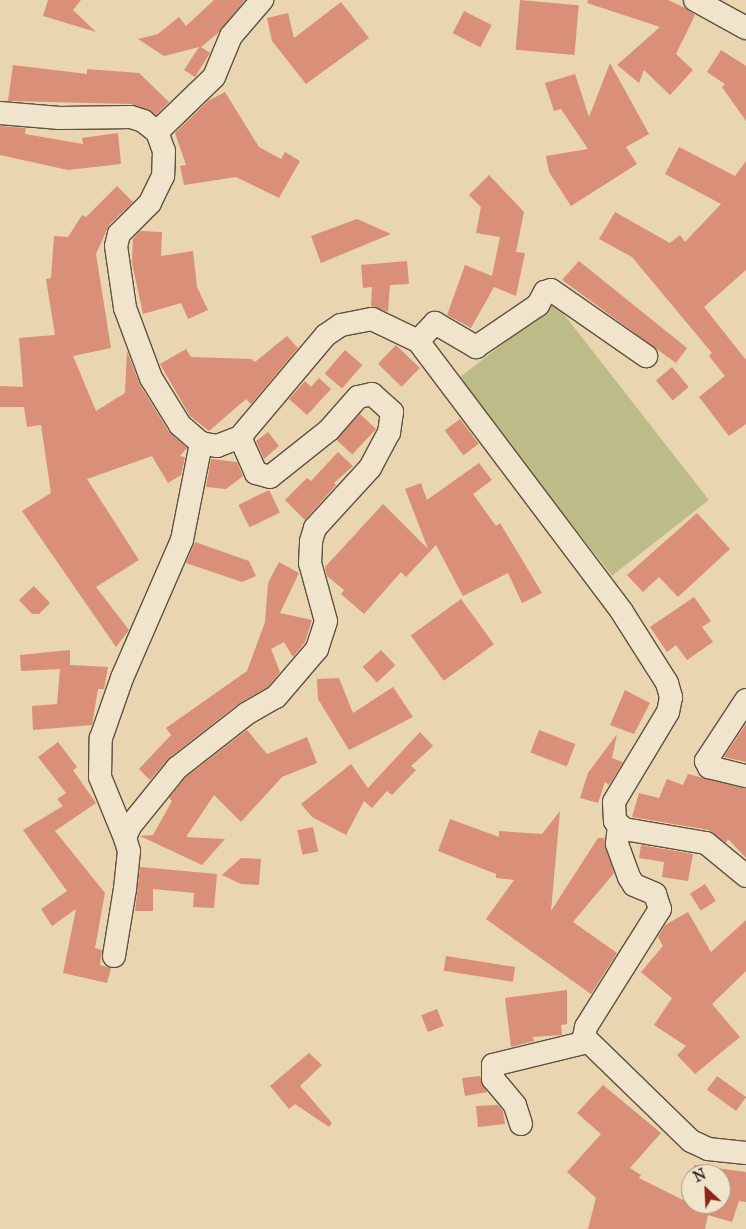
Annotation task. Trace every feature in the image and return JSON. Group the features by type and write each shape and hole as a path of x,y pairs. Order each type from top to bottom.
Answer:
{"street":[{"path":"157,132 214,78 231,36 262,0"},
{"path":"695,0 746,28"},
{"path":"0,112 60,118 131,118 144,121 157,132 164,151 163,176 150,203 119,234 116,246 125,308 151,378 180,425 200,443 217,446 240,438 326,335 341,325 372,320 418,341 622,612 667,683 671,697 668,712 614,802 613,816 619,825 617,844 629,877 634,885 653,892 660,909 583,1034 587,1042 690,1140 708,1149 746,1154"},
{"path":"418,341 435,323 476,347 538,305 544,292 552,290 646,356"},
{"path":"125,838 140,812 177,768 246,714 276,697 317,648 326,621 310,563 311,541 315,528 370,468 389,433 392,412 372,394 358,397 329,430 270,477 256,473 240,438"},
{"path":"114,956 129,851 100,777 101,738 155,598 182,540 200,443"},
{"path":"746,700 706,761 709,767 746,776"},
{"path":"619,825 706,843 746,876"},
{"path":"521,1124 515,1105 493,1079 493,1065 587,1042"}],"shaded area":[{"path":"555,303 709,500 612,576 458,379"}],"building":[{"path":"48,0 81,0 73,10 96,32 43,16"},
{"path":"214,0 245,0 218,33 201,47 210,53 195,77 184,70 199,47 164,56 138,39 158,34 179,17 186,26"},
{"path":"520,0 579,5 574,55 516,50"},
{"path":"588,0 668,0 685,8 695,15 676,54 693,70 670,95 644,70 639,83 617,65 660,27 587,3"},
{"path":"341,2 369,38 306,84 272,41 267,18 288,13 294,38"},
{"path":"464,11 492,25 480,47 453,33"},
{"path":"721,50 746,66 746,121 722,87 725,84 707,72"},
{"path":"610,63 649,134 626,147 637,164 571,206 549,172 546,156 588,149 561,109 554,111 545,83 575,74 589,117"},
{"path":"13,65 87,74 87,69 139,73 169,102 156,115 131,104 8,101"},
{"path":"225,92 259,147 281,159 285,152 300,161 279,198 236,177 184,185 180,166 186,165 175,133 208,101"},
{"path":"0,126 26,128 25,134 83,144 82,138 118,133 121,164 68,170 0,155"},
{"path":"679,147 735,176 746,161 746,270 704,307 746,360 746,424 729,436 699,397 725,376 709,356 712,353 632,257 599,239 615,212 670,243 680,235 685,242 721,204 665,174"},
{"path":"489,175 524,212 516,252 525,253 516,296 494,287 471,328 447,315 465,265 492,276 500,237 476,233 481,207 469,195"},
{"path":"117,186 133,202 109,225 96,254 111,348 73,356 96,411 125,393 127,351 140,385 169,432 187,448 180,456 185,457 181,475 168,483 152,456 87,479 139,560 96,587 129,630 116,647 22,511 51,493 41,425 27,427 24,407 0,407 0,386 23,387 19,338 55,335 46,279 51,278 54,236 68,237 82,215 86,217"},
{"path":"357,219 391,234 321,263 311,236"},
{"path":"140,231 162,232 161,256 193,251 197,287 208,310 188,319 181,303 143,314 132,263 133,239"},
{"path":"407,261 409,284 390,285 388,312 371,306 372,287 363,288 361,265"},
{"path":"579,261 687,348 676,363 562,280"},
{"path":"287,336 298,348 251,404 246,399 209,431 190,416 160,364 186,349 191,357 251,359 255,362"},
{"path":"396,345 420,368 402,387 378,364"},
{"path":"345,350 362,365 342,388 325,373"},
{"path":"672,367 689,387 673,400 656,380"},
{"path":"319,378 331,389 307,415 289,399 305,381 311,387"},
{"path":"360,414 376,429 352,455 336,440"},
{"path":"460,419 479,444 463,455 445,430"},
{"path":"268,432 279,446 264,459 256,441"},
{"path":"338,452 353,466 334,483 336,485 305,520 285,500 307,478 311,481"},
{"path":"211,459 237,462 243,476 226,489 206,487"},
{"path":"479,463 492,480 473,494 496,526 500,523 542,593 522,603 508,573 463,596 436,545 406,577 401,572 364,614 341,594 344,590 327,576 325,567 383,504 428,549 405,489 421,483 427,500"},
{"path":"269,490 280,512 249,527 238,505"},
{"path":"697,513 730,549 678,597 659,577 643,592 627,575"},
{"path":"195,542 249,561 256,576 242,582 186,563"},
{"path":"279,562 299,573 280,613 312,620 305,642 293,657 284,642 271,649 280,672 268,687 238,704 169,758 150,780 139,769 171,735 166,728 247,671 265,622 268,583"},
{"path":"34,586 50,603 39,614 32,614 19,600"},
{"path":"694,597 711,621 702,627 713,642 687,660 676,645 667,652 650,627"},
{"path":"461,599 494,644 444,681 411,635"},
{"path":"70,650 70,665 108,667 104,689 98,689 92,725 33,730 32,706 57,704 60,669 21,671 20,655"},
{"path":"381,650 395,665 377,682 363,667"},
{"path":"339,678 353,713 393,687 413,717 349,750 318,699 317,679"},
{"path":"625,690 650,703 634,734 610,725"},
{"path":"746,724 746,762 724,757"},
{"path":"247,730 267,754 307,737 317,763 282,777 241,822 214,795 186,837 225,839 202,865 140,836 153,835 172,801 169,798 186,777"},
{"path":"539,730 575,744 567,766 530,752"},
{"path":"420,732 433,746 411,766 416,770 392,795 387,791 372,808 364,801 346,835 312,817 301,804 351,764 368,788"},
{"path":"617,734 612,758 623,762 609,785 605,782 598,803 580,798 588,773"},
{"path":"58,742 77,767 73,770 96,803 55,831 105,893 95,948 102,950 100,965 111,968 107,983 63,973 76,909 52,926 41,909 67,891 23,830 63,806 57,799 66,793 38,757"},
{"path":"688,774 746,789 746,858 728,839 726,843 709,830 632,817 639,793 659,798 667,779 683,785"},
{"path":"560,811 551,911 598,838 604,838 614,873 573,922 617,953 591,994 486,919 514,880 496,878 496,874 438,851 450,819 499,837 499,831 542,834"},
{"path":"313,827 318,851 303,855 297,830"},
{"path":"641,845 693,854 688,881 662,877 664,862 639,858"},
{"path":"241,858 261,859 259,885 241,884 222,875"},
{"path":"140,867 217,874 214,908 193,907 194,893 153,889 153,911 135,911"},
{"path":"705,884 716,901 701,911 690,894"},
{"path":"688,912 711,952 746,920 746,971 712,1004 740,1037 695,1074 677,1055 686,1046 654,1025 672,998 641,972 663,946 658,937 665,925"},
{"path":"446,956 515,967 513,982 444,971"},
{"path":"567,990 567,1024 561,1025 562,1035 533,1037 534,1041 511,1047 505,998"},
{"path":"437,1009 444,1026 428,1032 421,1015"},
{"path":"309,1053 322,1065 300,1086 332,1123 329,1127 295,1104 289,1109 270,1086"},
{"path":"480,1076 487,1092 465,1096 462,1078"},
{"path":"717,1076 746,1097 736,1111 707,1090"},
{"path":"603,1085 661,1133 630,1168 641,1175 639,1178 681,1199 681,1214 731,1214 731,1170 746,1172 746,1202 739,1201 732,1222 708,1215 705,1229 588,1229 596,1198 567,1172 601,1134 577,1113"},
{"path":"498,1105 503,1111 505,1124 478,1127 476,1106"}]}
